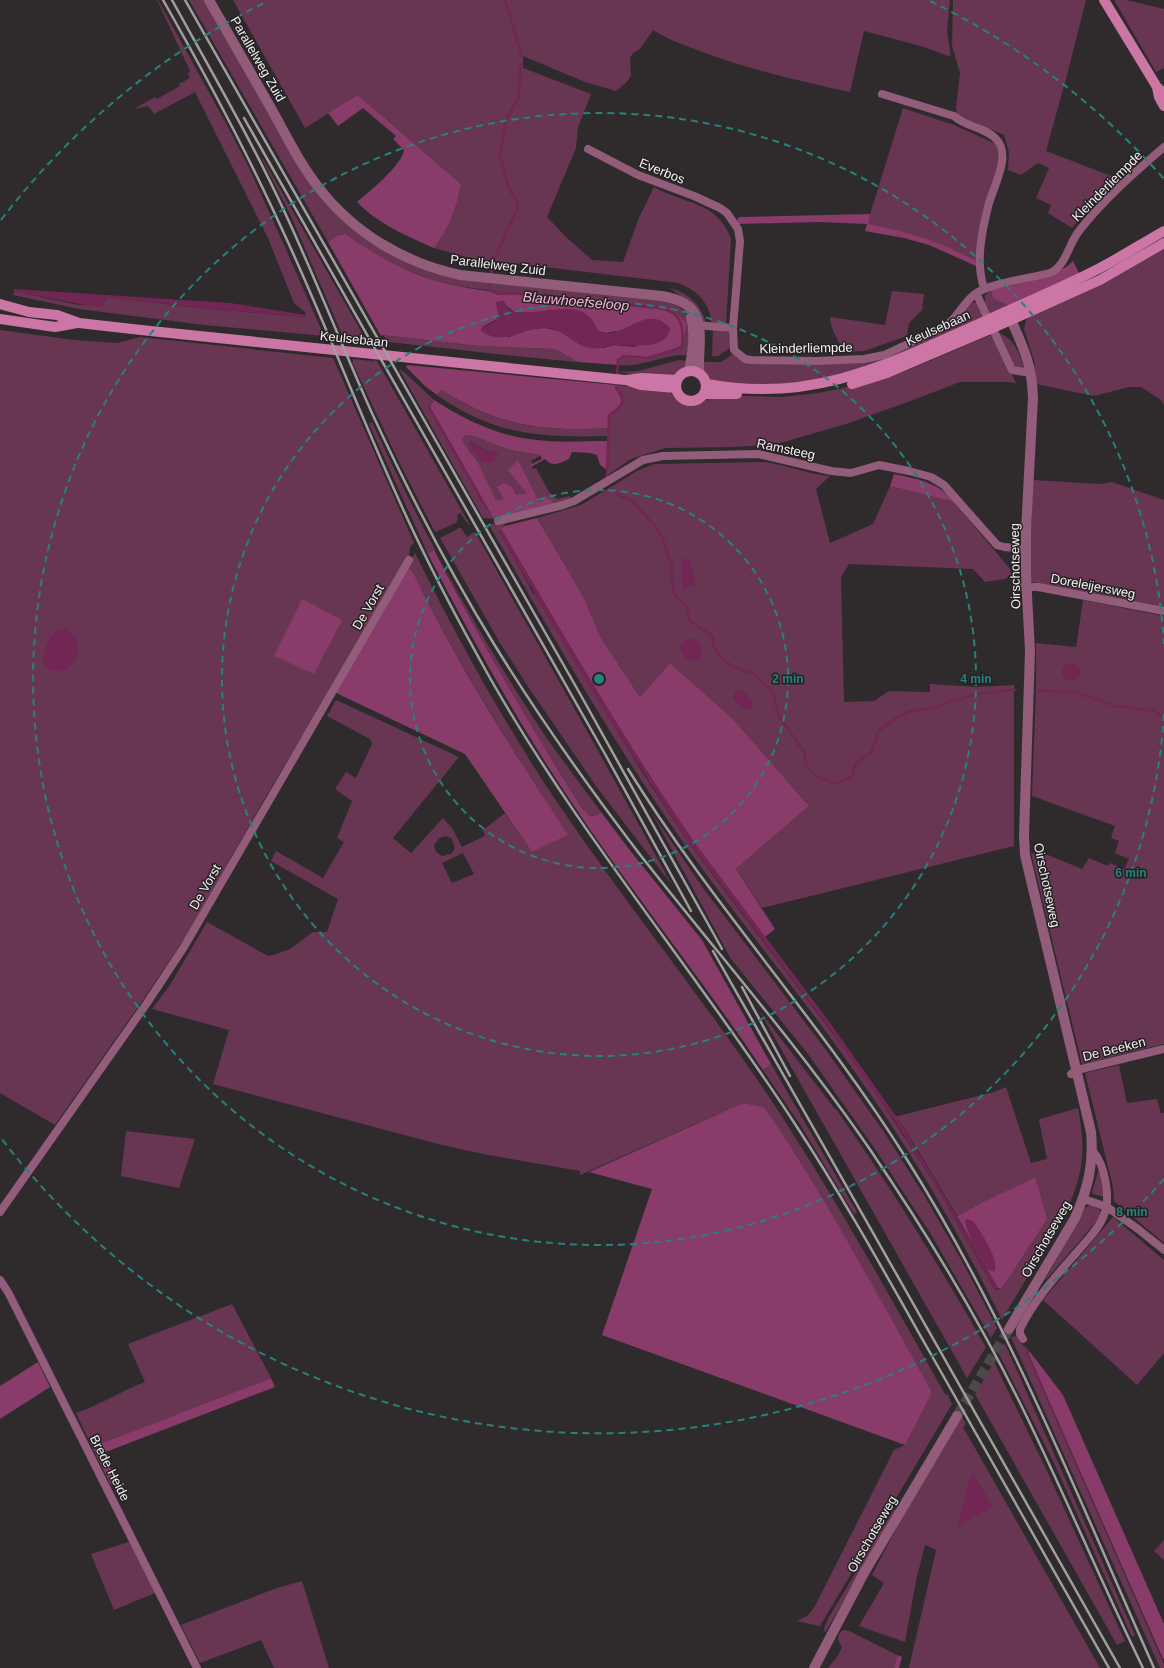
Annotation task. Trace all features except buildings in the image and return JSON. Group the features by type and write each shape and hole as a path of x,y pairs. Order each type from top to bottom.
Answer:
{"main road":[{"path":"1104,0 1161,90 1159,97 1164,106"},
{"name":"Keulsebaan","path":"1009,316 1091,273 1164,231"},
{"name":"Keulsebaan","path":"706,389 732,387 761,388 807,386 859,374 991,324 1100,280 1164,243"},
{"name":"Keulsebaan","path":"0,304 29,312 57,315 79,323 619,379 641,385 676,384"},
{"name":"Keulsebaan","path":"0,319 55,327 79,323"},
{"path":"688,371 699,373 705,379 706,389 699,399 689,402 680,397 676,384 684,373 688,371"}],"street":[{"name":"Parallelweg Zuid","path":"209,0 309,174 338,210 374,239 411,260 444,272 491,279 647,294 678,300 687,311 701,335 699,373"},
{"path":"882,94 954,116 963,122 992,135 1000,144 1002,149 1002,161 989,204 979,260 980,276 984,288 976,293 1012,370 1031,373"},
{"name":"Kleinderliempde","path":"984,288 1050,273 1057,270 1071,243 1089,219 1124,182 1164,147"},
{"name":"Everbos","path":"588,149 638,175 694,196 727,213"},
{"name":"Kleinderliempde","path":"727,213 738,229 740,242 734,328 734,350 745,359 791,362 864,359 884,355 946,326 953,321 965,303 976,293"},
{"name":"Oirschotseweg","path":"1009,316 1026,353 1031,373 1033,398 1026,549 1022,586 1030,651 1024,835 1025,855 1074,1072 1091,1132 1093,1151 1090,1176 1084,1199 1075,1218 1009,1329"},
{"path":"688,371 696,325 734,328"},
{"name":"Ramsteeg","path":"498,521 574,501 643,460 663,456 758,454 831,472 851,473 879,465 931,477 944,485 997,545 1026,549"},
{"name":"De Vorst","path":"0,1212 147,1003 184,947 409,560"},
{"name":"Doreleijersweg","path":"1022,586 1164,611"},
{"name":"De Beeken","path":"1074,1072 1164,1049"},
{"path":"1023,1339 1020,1334 1020,1329 1032,1309 1046,1288 1096,1229 1104,1217 1107,1207 1107,1189 1099,1158 1093,1151"},
{"path":"1084,1199 1107,1207 1164,1250"},
{"name":"Brede Heide","path":"0,1280 8,1292 197,1668"},
{"name":"Oirschotseweg","path":"814,1668 864,1573 957,1416"}],"shaded area":[{"path":"157,0 227,125 249,168 324,336 204,325 79,309 13,295 14,291 79,305 103,305 106,297 201,308 306,317 305,312 294,303 268,238 195,92 154,114 148,106 134,109 155,97 157,99 180,86 179,84 190,78 188,73 190,71"},
{"path":"189,0 205,0 313,188 410,264 661,299 671,302 682,309 686,314 689,327 687,355 678,355 636,365 618,365 621,358 628,357 639,359 672,351 667,308 513,294 458,286 433,280 399,267 374,254 345,234 338,235 328,242"},
{"path":"233,0 950,0 947,32 951,57 921,46 864,31 850,92 754,69 716,57 680,43 653,30 640,49 633,53 630,58 631,76 626,83 616,91 585,82 523,56 523,68 591,94 578,127 576,148 547,217 566,237 592,260 623,262 638,220 654,187 665,193 709,210 718,217 731,239 726,325 712,324 711,317 702,299 692,290 678,283 470,258 434,248 452,218 461,184 358,95 305,128"},
{"path":"953,0 1086,0 1046,151 1119,179 1088,208 1072,228 1048,213 1051,205 1036,198 1049,168 1038,163 1021,175 1008,170 1009,152 1004,135 957,115 956,108 960,73 952,46"},
{"path":"1114,0 1126,0 1164,9 1164,68 1156,72"},
{"path":"358,95 461,184 452,218 434,248 383,223 357,202 392,170 398,163 404,150 393,139 396,136 363,108 338,126 328,113"},
{"path":"903,108 954,125 996,144 999,153 999,166 977,261 923,238 867,224"},
{"path":"262,159 366,340 362,340 360,337 360,340 344,339 291,216"},
{"path":"870,214 868,224 911,234 949,248 977,261 976,266 929,245 904,238 865,231 867,224 820,222 738,224 737,220 739,217"},
{"path":"345,234 398,266 421,276 447,284 506,293 667,308 686,323 683,344 649,358 621,358 618,365 578,362 555,349 479,346 381,336 328,242 338,235","holes":["496,302 507,306 514,312 531,313 552,310 601,332 606,333 616,331 637,347 614,345 603,348 560,331 545,328 530,329 509,337 482,327 497,319 499,314"]},
{"path":"1164,247 1164,405 1161,400 1141,387 1129,387 1094,396 1036,384 1034,360 1024,329 1027,317"},
{"path":"1073,261 1080,275 1010,306 993,298 991,290 1046,277 1066,267"},
{"path":"670,288 683,293 693,301 701,311 706,323 702,322 686,300"},
{"path":"14,289 230,303 306,315 306,317 201,308 106,297 102,307 90,306 14,291"},
{"path":"991,290 1010,306 991,315 985,303 985,295"},
{"path":"892,291 924,294 922,310 909,323 907,336 864,351 845,352 833,331 830,317 885,325"},
{"path":"504,301 508,308 514,312 567,309 576,310 585,314 592,320 598,331 607,333 616,332 643,320 652,319 661,321 670,328 667,336 662,341 655,344 638,346 614,345 596,349 584,347 559,331 553,329 538,328 505,337 489,335 481,331 481,328 495,321 498,316 496,302"},
{"path":"973,302 977,303 986,317 904,354 836,379 769,386 713,383 703,370 700,362 721,362 734,353 748,363 758,364 808,365 855,362 953,325 966,307"},
{"path":"0,330 74,340 117,343 140,337 333,358 414,543 410,547 409,556 279,774 186,936 55,1125 0,1093"},
{"path":"713,330 729,332 731,347 718,356 712,356"},
{"path":"998,333 1008,338 1016,347 1024,369 1016,367 1012,363"},
{"path":"993,334 1016,383 960,382 846,424 777,444 734,447 665,448 631,459 608,475 608,436 561,436 518,431 478,419 437,395 442,390 482,412 521,424 562,429 608,428 608,417 614,409 620,394 616,385 661,389 670,392 678,401 689,406 698,405 715,395 782,397 818,393 839,389 906,371"},
{"path":"383,335 479,346 555,349 578,362 389,342"},
{"path":"353,359 372,361 373,363 373,360 377,361 470,525 460,513 457,515 458,519 456,523 435,532 400,464 352,362"},
{"path":"679,360 687,361 686,366 672,376 661,377 617,372 638,371"},
{"path":"407,365 616,385 621,401 617,408 610,414 608,428 562,429 521,424 482,412 442,390 437,395 425,386 406,367"},
{"path":"399,369 434,400 429,408 494,519 483,518"},
{"path":"434,400 470,421 510,435 546,441 608,441 607,470 600,465 597,455 572,452 569,459 560,463 554,464 545,459 531,467 530,465 542,459 540,455 509,449 474,436 466,435 462,439 478,462 496,500 504,499 497,487 504,483 512,487 516,495 527,494 508,470 518,460 539,502 543,501 542,498 545,496 553,502 552,506 494,519 430,407"},
{"path":"430,407 490,513 484,507 430,412"},
{"path":"372,422 431,542 496,659 544,734 601,812 597,815 590,816 581,807 505,680 435,550 428,554 369,424"},
{"path":"466,435 470,435 509,449 540,455 531,461 533,464 530,465 533,469 536,468 549,492 557,499 570,496 571,501 552,506 543,501 539,503 534,494 519,483 528,495 516,495 512,487 504,499 496,500 478,462 462,439","holes":["469,440 484,450 496,452 482,462"]},
{"path":"469,440 484,450 496,452 498,454 496,459 490,463 482,462 469,445"},
{"path":"765,462 830,476 816,489 830,543 873,524 890,486 954,502 1010,569 1011,574 1005,579 985,582 973,569 849,564 841,577 844,702 874,701 889,691 930,692 930,684 976,687 1014,685 1014,846 762,908 736,869 809,806 733,719 670,663 640,697 601,638 583,596 537,518 581,505 637,471 654,464"},
{"path":"894,474 927,482 942,490 954,502 890,486"},
{"path":"1033,480 1100,484 1112,482 1164,500 1164,608 1032,582 1029,575"},
{"path":"537,518 583,596 601,638 640,697 670,663 733,719 809,806 736,869 775,929 765,937 691,838 641,762 593,685 501,529 505,526"},
{"path":"504,521 505,526 499,531 534,595 642,772 687,840 865,1076 936,1186 995,1290 1001,1289 1035,1177 957,1216 900,1122 894,1117 994,1092 1006,1087 1031,1163 1047,1159 1039,1120 1078,1108 1081,1123 1082,1162 1076,1186 1065,1213 1002,1320 953,1227 917,1166 879,1107 838,1048 685,845 658,806 608,727 559,647 489,525"},
{"path":"461,528 467,537 475,532 672,885 598,789 500,643 440,538"},
{"path":"501,529 592,683 646,770 692,839 833,1027 900,1122 998,1288 995,1290 936,1186 893,1118 830,1029 687,840 614,727 535,595 499,532"},
{"path":"434,550 504,680 581,807 590,816 597,815 601,812 702,940 771,1064 763,1070 740,1036 595,837 552,773 496,680 428,554"},
{"path":"415,553 477,670 527,756 571,822 707,1009 786,1122 879,1277 952,1404 820,1626 797,1621 807,1616 814,1608 894,1450 905,1445 931,1390 823,1201 764,1107 743,1103 580,1175 580,1171 488,1155 442,1145 213,1084 229,1030 152,1009 170,985 207,922 268,956 290,949 313,932 327,932 338,899 271,861 276,851 323,878 344,842 337,838 352,801 335,789 346,772 356,778 372,744 370,739 327,716 336,700 459,757 393,838 411,853 443,818 452,828 462,847 485,836 483,830 505,813 532,852 567,835 466,672 429,605 412,570 406,568","holes":["446,836 452,839 455,849 451,854 442,856 436,852 434,846 439,838","463,853 474,874 452,883 442,863"]},
{"path":"689,558 696,585 682,588 682,560"},
{"path":"406,568 412,570 447,639 466,672 568,835 532,852 465,754 334,692"},
{"path":"302,599 342,620 314,674 274,656"},
{"path":"1083,600 1164,616 1164,1044 1082,1064 1031,853 1048,855 1082,869 1089,858 1108,866 1110,863 1124,869 1129,859 1115,853 1119,841 1111,838 1115,826 1032,796 1036,691 1036,643 1076,647"},
{"path":"66,629 73,635 77,642 78,649 76,657 72,664 66,669 59,671 50,670 43,662 46,646 56,632"},
{"path":"686,639 695,639 700,644 702,656 697,660 690,661 684,657 680,647"},
{"path":"1071,663 1077,666 1080,672 1077,678 1071,681 1065,678 1062,672 1065,666"},
{"path":"740,690 753,701 753,706 750,710 742,708 733,698 735,691"},
{"path":"652,813 703,888 826,1050 884,1132 924,1195 963,1263 995,1324 997,1328 991,1338 932,1236 873,1146 808,1054 731,959"},
{"path":"759,1010 856,1137 948,1282 986,1347 967,1378"},
{"path":"771,1064 857,1212 854,1214 801,1126 763,1070"},
{"path":"1119,1065 1127,1103 1157,1099 1161,1113 1164,1113 1164,1243 1114,1201 1113,1187 1085,1073"},
{"path":"743,1103 764,1107 787,1141 830,1211 931,1390 931,1394 905,1445 602,1335 652,1189 589,1172"},
{"path":"126,1131 195,1139 179,1188 121,1176"},
{"path":"1099,1169 1105,1197 1093,1194 1092,1192"},
{"path":"1035,1177 1047,1219 1001,1289 998,1288 957,1216"},
{"path":"1090,1205 1099,1209 1102,1215 1044,1282 1085,1208"},
{"path":"1113,1217 1164,1260 1164,1353 1137,1385 1043,1300"},
{"path":"966,1219 973,1221 989,1246 995,1261 994,1272 988,1269 974,1244 967,1229"},
{"path":"232,1304 271,1378 92,1447 76,1413 145,1382 128,1344"},
{"path":"1010,1335 1011,1337 1018,1336 1021,1339 1019,1341 1030,1352 1028,1353 1025,1349 1164,1664 1164,1668 1160,1668"},
{"path":"1005,1344 1135,1635 1132,1637 1055,1465 999,1354"},
{"path":"1026,1349 1028,1353 1164,1664 1025,1350"},
{"path":"1030,1352 1063,1395 1164,1624 1163,1659 1028,1353"},
{"path":"38,1362 50,1387 0,1419 0,1386"},
{"path":"994,1362 1046,1469 1125,1641 1117,1645 975,1394"},
{"path":"271,1378 275,1387 103,1453 118,1482 111,1485 92,1447"},
{"path":"962,1417 966,1424 963,1427 1100,1668 909,1668 936,1550 925,1545 916,1581 905,1642 859,1626 884,1583 872,1575 904,1514"},
{"path":"972,1472 993,1507 957,1526"},
{"path":"894,1509 896,1510 825,1633 824,1628 829,1617"},
{"path":"1164,1540 1164,1560 1154,1551"},
{"path":"129,1542 155,1593 114,1610 91,1554"},
{"path":"302,1581 329,1668 274,1668 261,1640 200,1663 181,1625 277,1588"},
{"path":"843,1630 849,1631 897,1655 894,1668 828,1668 837,1657 842,1647 838,1640 839,1634"},
{"path":"897,1655 902,1657 899,1668 894,1668"}],"waterway":[{"name":"Blauwhoefseloop","path":"505,0 522,56"},
{"name":"Blauwhoefseloop","path":"491,276 492,263 518,208 508,186 500,155 506,120 518,98 521,65"},
{"name":"Blauwhoefseloop","path":"490,281 491,291 498,294 512,293 658,308 666,310 677,316 682,326 682,347 648,358 624,356 618,360 617,376"},
{"name":"Blauwhoefseloop","path":"607,476 609,416 619,408 623,399 616,388 616,381"},
{"name":"Blauwhoefseloop","path":"612,489 618,495 632,501 656,527 662,537 672,566 671,576 675,595 686,606 690,621 710,634 713,638 713,646 721,657 732,666 753,674 768,687 773,694 779,716 804,752 806,763 816,776 834,784 852,777 855,764 871,752 879,730 901,715 911,711 935,708 948,702 982,693 1015,690"},
{"name":"Blauwhoefseloop","path":"1036,691 1075,692 1116,706 1154,711 1164,717"}],"tunnel":[{"path":"957,1416 1009,1329"}],"railway":[{"path":"163,0 212,89 273,209 408,521 442,589 490,678 561,793 719,1013 813,1152 880,1264 1109,1668"},
{"path":"172,0 231,106 273,187 385,441 429,529 477,616 563,750 600,801 667,889 816,1074 871,1151 911,1212 950,1275 1004,1371 1036,1436 1143,1668"},
{"path":"185,0 579,692 722,949"},
{"path":"244,118 605,754 691,911"},
{"path":"628,769 695,868 839,1059 906,1158 942,1219 977,1281 1009,1344 1039,1408 1154,1668"},
{"path":"713,951 1120,1668"},
{"path":"742,987 790,1076"}]}
